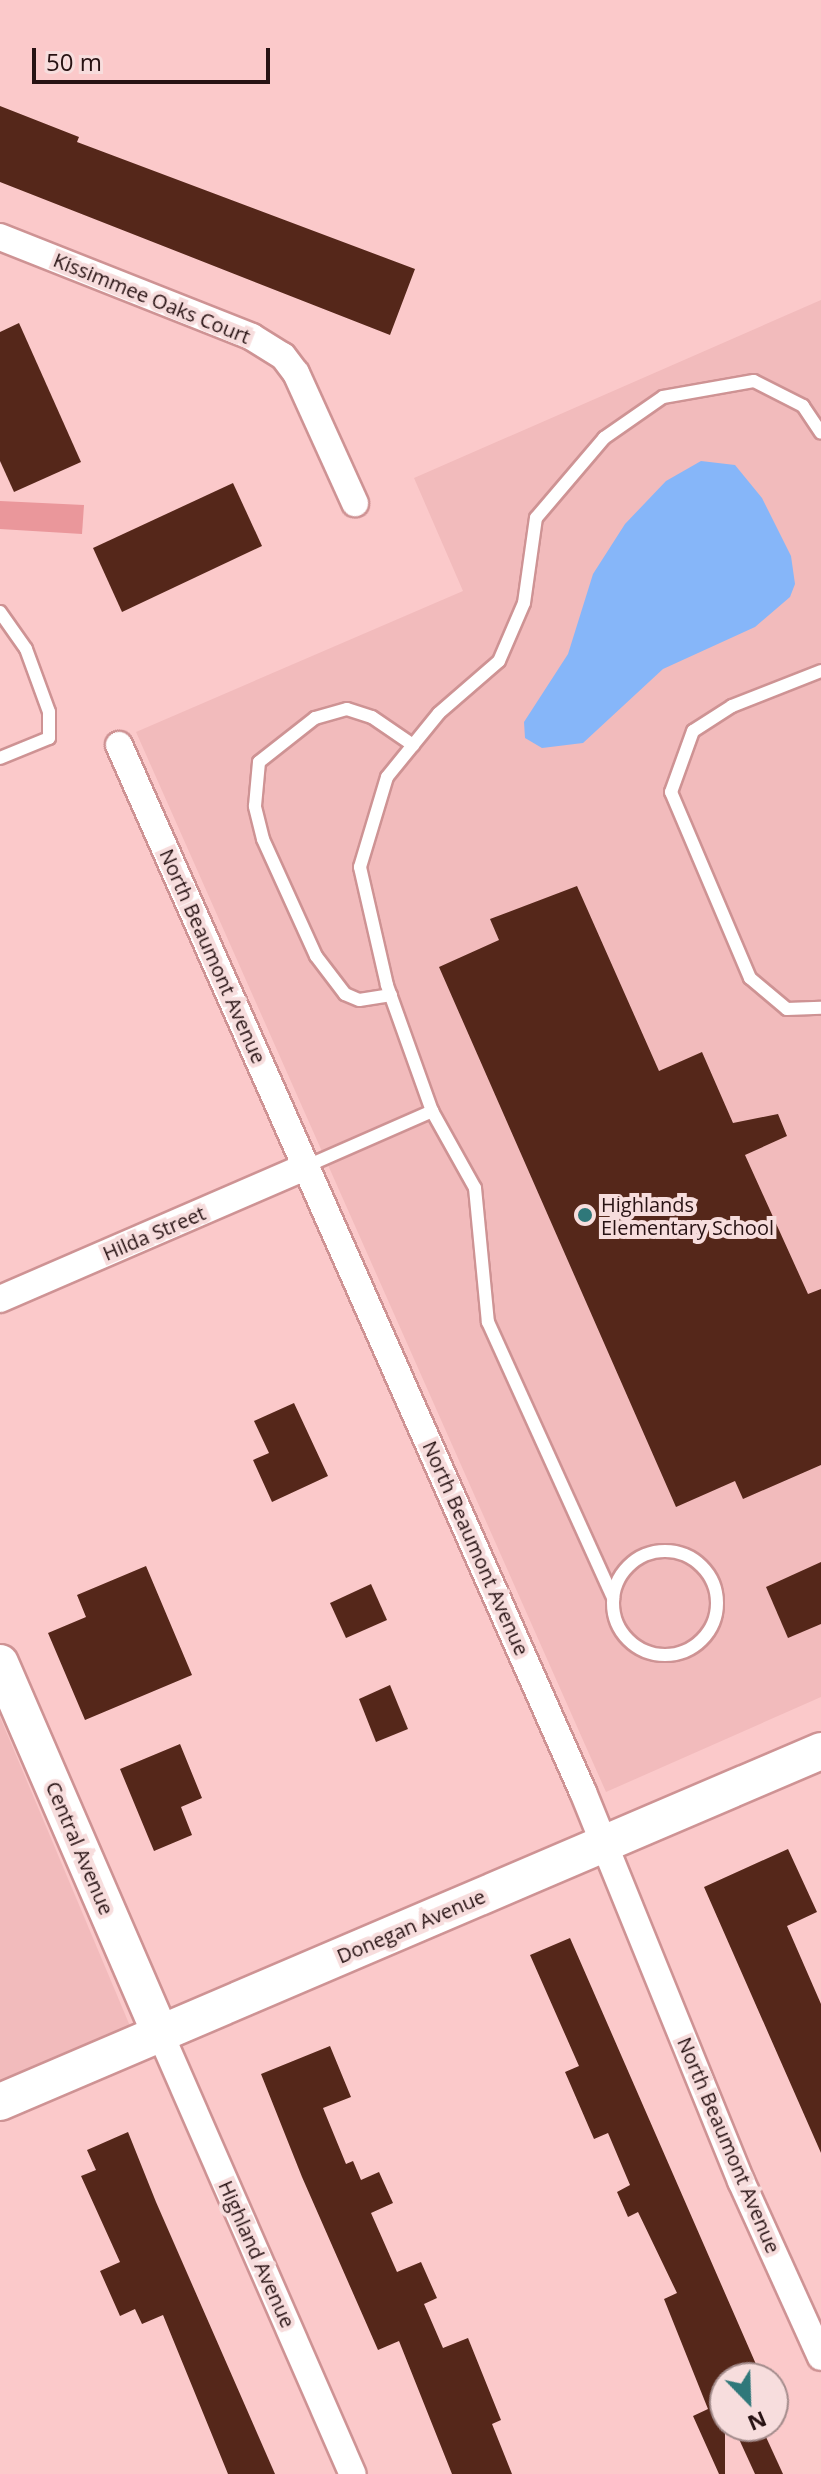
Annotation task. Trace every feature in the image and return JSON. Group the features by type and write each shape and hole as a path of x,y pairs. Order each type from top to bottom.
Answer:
{"street":[{"name":"Kissimmee Oaks Court","path":"0,237 252,337 283,356 296,373 355,503"},
{"name":"North Beaumont Avenue","path":"119,745 605,1843 741,2181 821,2357"},
{"name":"Hilda Street","path":"0,1299 307,1166"},
{"name":"Central Avenue","path":"0,1663 160,2033"},
{"name":"Donegan Avenue","path":"0,2102 821,1751"},
{"name":"Highland Avenue","path":"160,2033 353,2474"}],"lane":[{"path":"613,1598 636,1561 661,1551 678,1553 708,1573 718,1606 704,1638 691,1648 660,1655 630,1642 614,1614 613,1598 488,1322 475,1188 432,1111 391,995 360,867 387,777 439,713 499,661 524,603 536,518 604,438 663,397 754,381 803,406 821,433"},
{"path":"0,612 26,649 49,712 49,738 0,758"},
{"path":"821,671 732,706 693,731 671,792 750,978 787,1009 821,1008"},
{"path":"391,995 359,1000 345,994 316,956 263,839 255,806 259,762 315,718 347,709 372,717 413,745"},
{"path":"307,1166 432,1111"}],"shaded area":[{"name":"Highlands Elementary School","path":"821,300 821,1697 606,1792 136,732 463,591 414,478"},
{"path":"0,501 84,505 82,534 0,529"},
{"path":"0,1717 130,2026 0,2082"}],"water":[{"path":"701,461 735,465 762,498 791,556 795,584 790,597 755,627 663,669 583,743 542,748 525,738 524,722 568,654 593,574 625,524 666,481"}],"building":[{"path":"0,106 79,137 77,142 415,269 390,335 0,182"},
{"path":"19,323 81,462 14,492 0,461 0,332"},
{"path":"233,483 262,546 122,612 93,548"},
{"path":"577,886 659,1071 702,1052 733,1123 778,1114 787,1136 745,1155 808,1294 821,1289 821,1465 743,1499 735,1481 676,1507 439,967 499,940 490,919"},
{"path":"294,1403 328,1476 272,1502 253,1460 269,1453 254,1421"},
{"path":"821,1562 821,1624 788,1638 766,1587"},
{"path":"146,1566 192,1675 85,1720 48,1633 86,1617 77,1595"},
{"path":"371,1584 387,1620 346,1638 330,1603"},
{"path":"390,1685 408,1729 376,1742 359,1699"},
{"path":"180,1744 202,1798 181,1807 192,1835 154,1851 120,1769"},
{"path":"788,1849 817,1912 787,1926 821,2004 821,2153 704,1887"},
{"path":"570,1938 755,2362 709,2362 709,2442 725,2442 725,2474 719,2474 693,2416 708,2409 664,2299 677,2293 638,2212 628,2217 617,2192 630,2185 608,2133 594,2139 565,2072 579,2066 530,1955"},
{"path":"330,2046 351,2097 323,2108 346,2164 353,2161 361,2180 379,2172 393,2203 371,2213 397,2272 421,2262 437,2298 424,2304 443,2348 468,2338 501,2420 492,2424 512,2474 452,2474 399,2341 378,2350 302,2177 261,2074"},
{"path":"128,2132 275,2474 228,2474 163,2315 142,2324 135,2309 120,2316 100,2271 120,2262 81,2176 96,2170 87,2150"},
{"path":"740,2442 768,2442 783,2474 755,2474"}],"place":[{"name":"Highlands Elementary School","path":"585,1215"}]}
